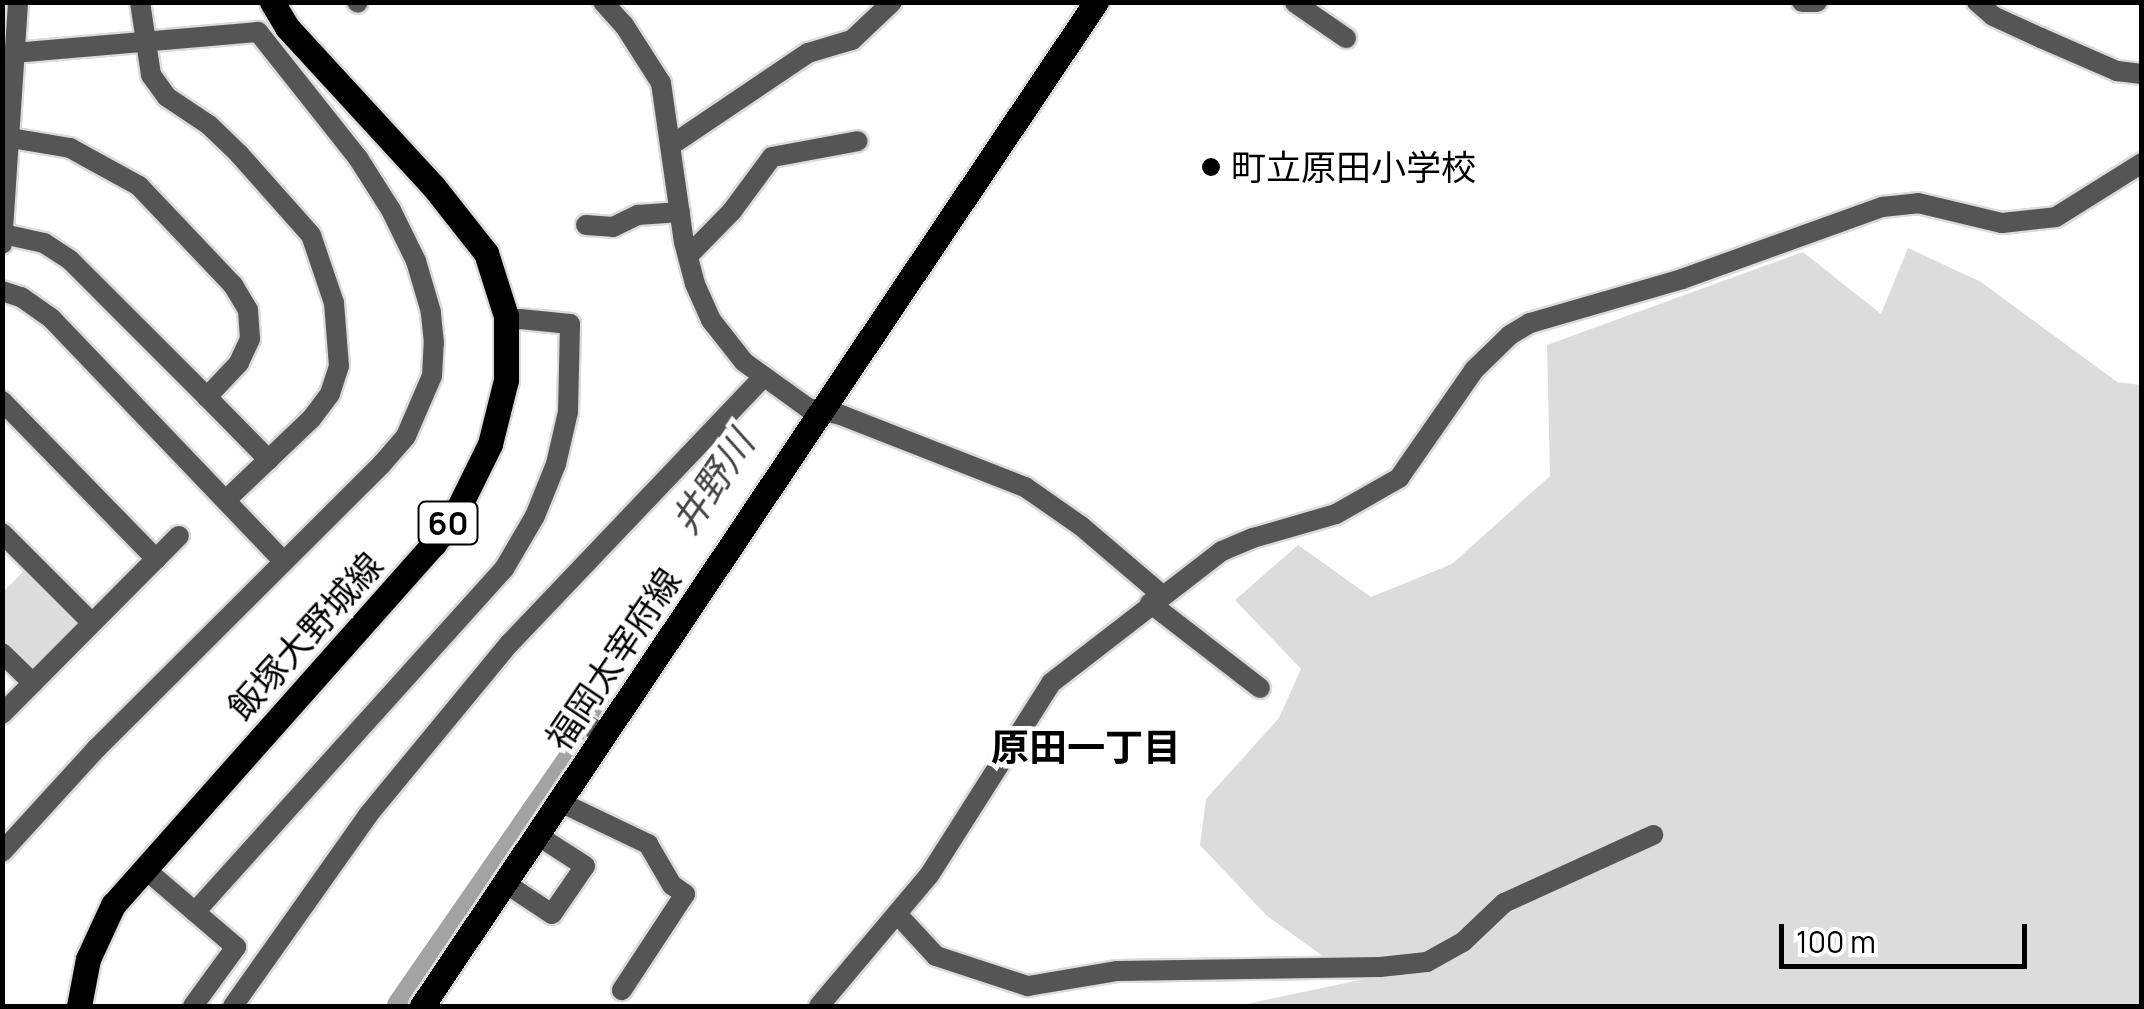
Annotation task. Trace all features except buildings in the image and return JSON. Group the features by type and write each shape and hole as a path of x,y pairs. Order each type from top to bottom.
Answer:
{"main road":[{"name":"飯塚大野城線","path":"78,1006 88,959 113,905 434,544 458,509 494,428 506,380 506,322 486,253 433,186 287,28 272,2"},
{"name":"福岡太宰府線","path":"422,1006 1096,2"}],"street":[{"path":"2,244 11,138 8,90 16,53 18,2"},
{"path":"140,2 151,76 167,97 209,124 311,235 328,281 339,338 339,366 330,394 226,500"},
{"path":"603,2 656,74 673,144 688,256 711,320 744,362 808,408 1025,487 1082,526 1156,598 1260,688"},
{"path":"673,144 808,52 852,40 892,2"},
{"path":"1802,2 1817,2"},
{"path":"1977,2 1992,16 2041,38 2117,71 2142,74"},
{"path":"1296,3 1346,38"},
{"path":"2,852 86,760 356,492 406,436 432,376 431,312 416,261 383,197 322,110 258,32 16,53"},
{"path":"11,138 70,148 139,186 234,285 248,310 250,339 239,364 207,397"},
{"path":"688,256 732,211 772,157 858,140"},
{"path":"820,1006 898,915 951,845 1051,683 1156,598 1222,551 1336,514 1398,478 1474,370 1510,335 1530,324 1682,280 1882,207 1918,203 2002,223 2056,218 2142,163"},
{"path":"586,226 613,226 638,215 680,212"},
{"path":"3,234 44,243 70,260 269,460"},
{"path":"2,291 22,297 51,318 283,561"},
{"path":"195,912 504,569 535,516 552,476 566,422 570,324 506,322"},
{"path":"233,1006 368,815 510,643 763,377"},
{"path":"2,401 156,559"},
{"path":"2,533 92,623"},
{"path":"2,714 178,536"},
{"path":"2,654 33,683"},
{"path":"573,715 601,734"},
{"path":"560,802 648,844 672,886 685,894 622,990"},
{"path":"898,915 936,956 1028,986 1118,970 1380,967 1427,962 1463,942 1504,903 1653,835"},
{"path":"505,883 552,914 585,866 537,836"},
{"path":"145,869 236,947 194,1006"}],"shaded area":[{"path":"1908,248 1981,282 2117,382 2141,385 2141,1006 1237,1006 1374,977 1324,957 1266,915 1200,845 1206,799 1279,718 1301,669 1235,600 1298,545 1371,597 1452,564 1550,476 1547,345 1803,252 1881,314"},
{"path":"26,569 79,622 32,670 3,641 3,592"}],"waterway":[{"name":"井野川","path":"402,1006 604,714"}],"place":[{"name":"町立原田小学校","path":"1211,167"}],"district":[{"name":"原田一丁目","path":"1086,747"}]}
